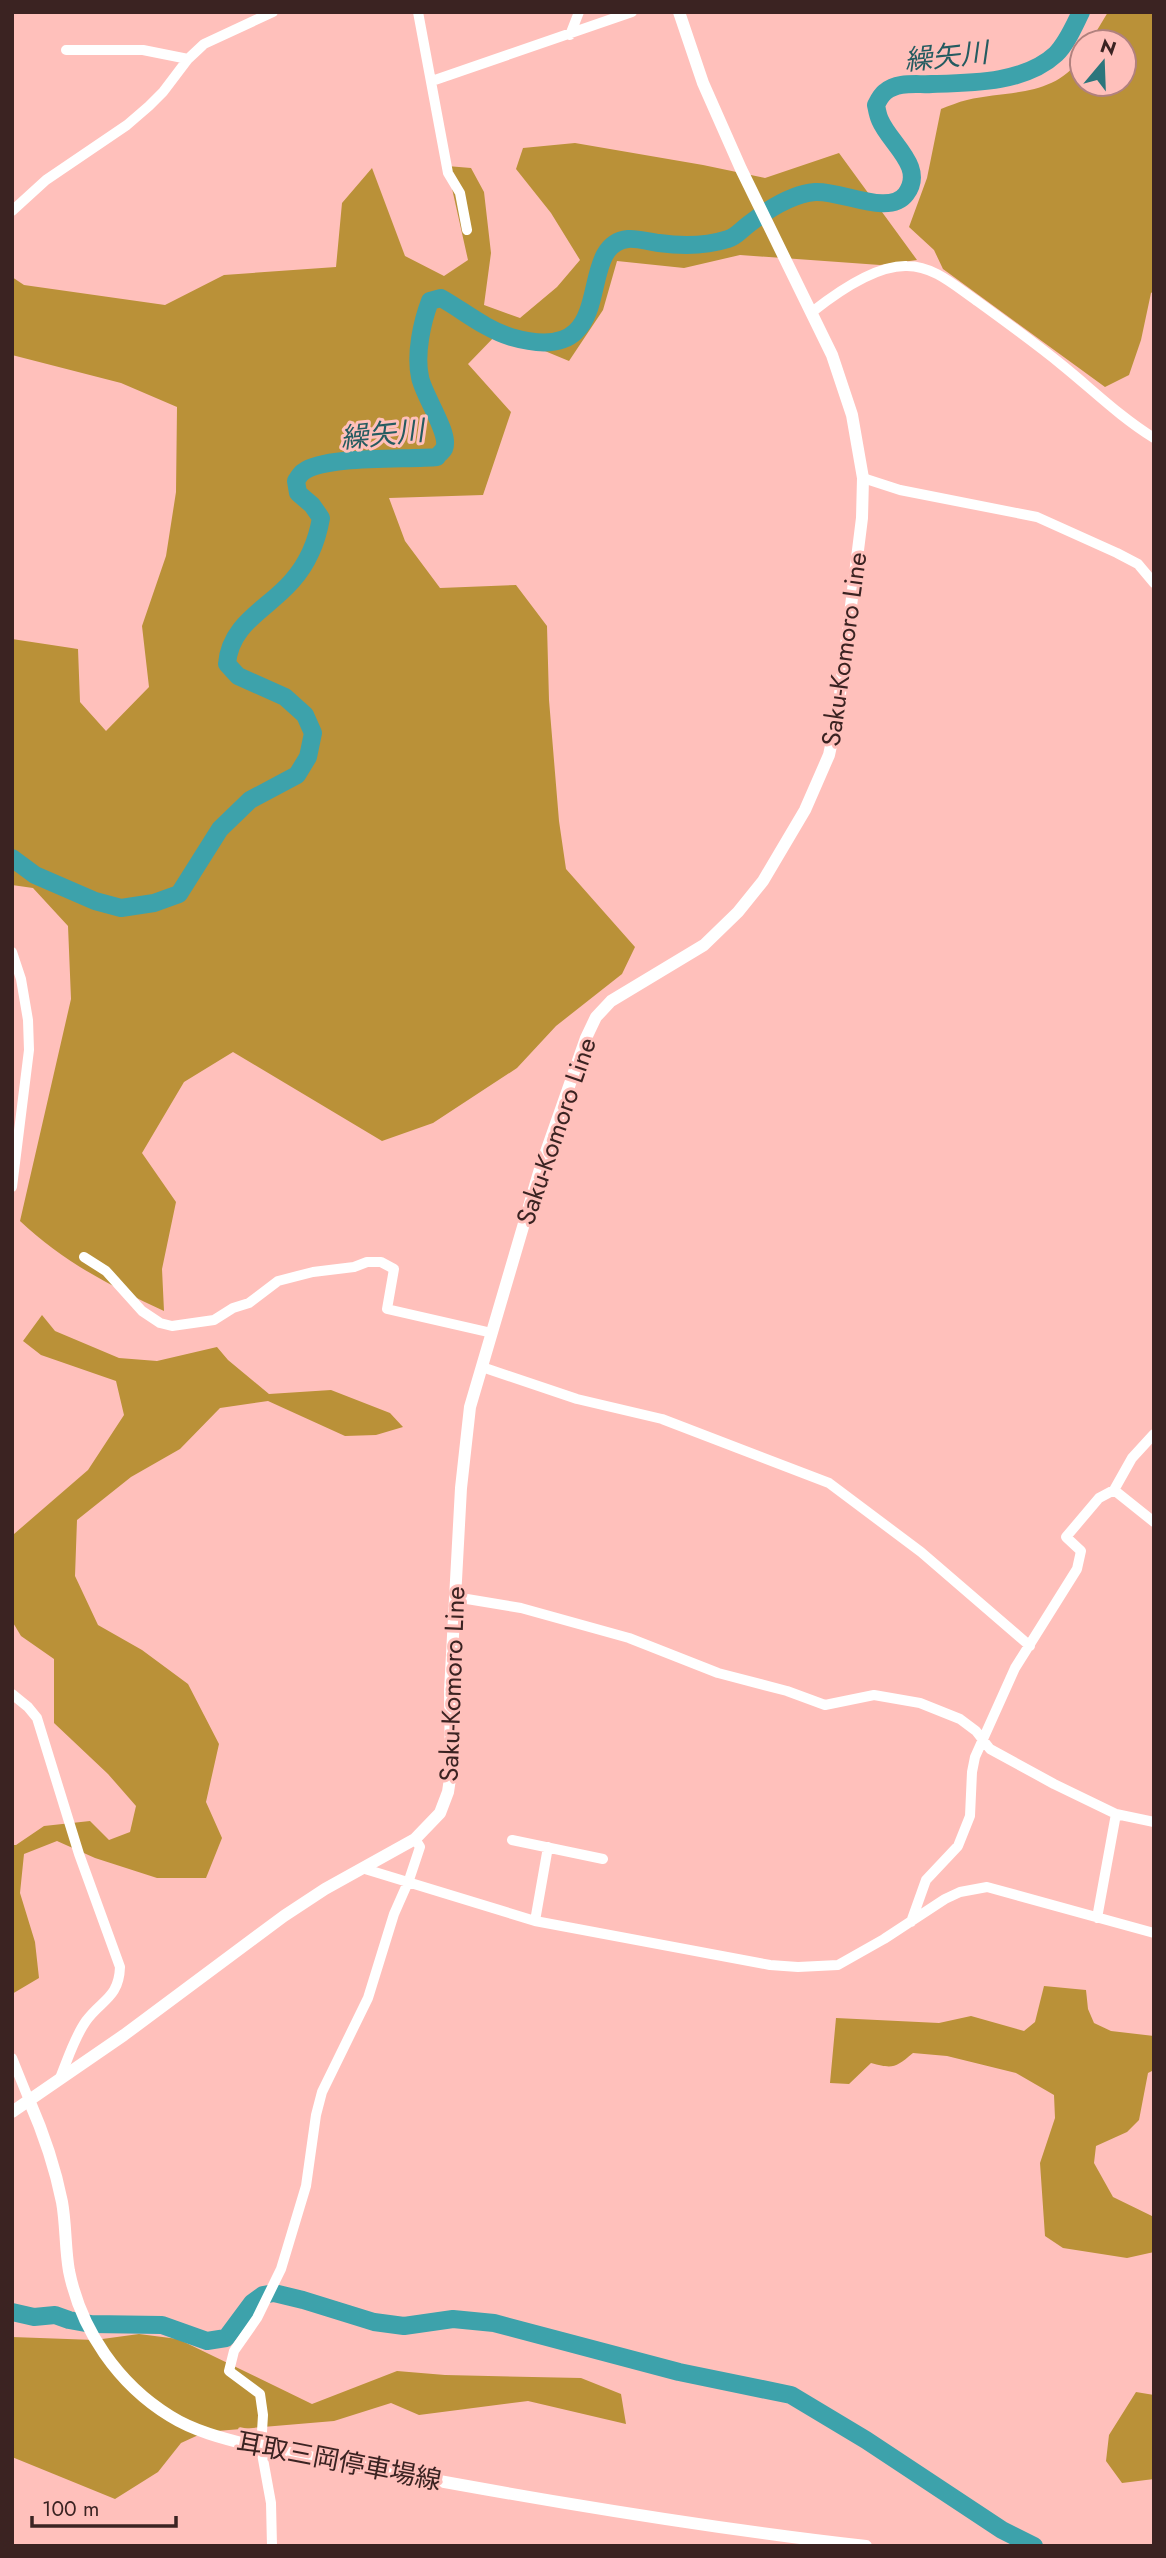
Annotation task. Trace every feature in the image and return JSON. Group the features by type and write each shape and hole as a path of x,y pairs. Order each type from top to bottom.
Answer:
{"main road":[{"name":"Saku-Komoro Line","path":"12,2112 124,2035 284,1916 325,1889 415,1839 440,1813 448,1793 451,1772 450,1690 465,1441 470,1407 540,1169 586,1038 596,1017 611,1001 704,945 738,912 763,881 818,784 830,755 860,534 863,478 852,415 832,355 813,312 741,169 703,83 679,12"},
{"name":"耳取三岡停車場線","path":"29,2100 42,2130 61,2200 69,2270 88,2330 129,2383 171,2417 215,2435 261,2448 550,2502 768,2535 866,2546"}],"street":[{"path":"12,211 46,180 127,125 149,106 163,93 188,58 204,44 273,12"},
{"path":"418,12 448,173 460,193 467,230"},
{"path":"570,35 579,12"},
{"path":"432,81 632,12"},
{"path":"66,50 142,50 188,58"},
{"path":"813,312 844,288 871,275 904,265 932,270 994,313 1122,416 1154,438"},
{"path":"863,478 900,490 1037,517 1138,564 1154,583"},
{"path":"12,953 21,979 28,1020 29,1049 12,1186"},
{"path":"84,1257 106,1271 142,1311 160,1323 172,1326 214,1320 233,1308 249,1303 278,1281 313,1272 354,1267 367,1262 381,1262 394,1269 387,1309 492,1333"},
{"path":"482,1367 577,1399 662,1419 829,1483 920,1552 1030,1646"},
{"path":"911,1922 926,1880 958,1846 970,1816 972,1772 982,1739 1015,1668 1077,1569 1081,1551 1066,1537 1099,1498 1114,1490 1132,1458 1154,1434"},
{"path":"1114,1490 1154,1522"},
{"path":"455,1597 521,1608 629,1638 718,1673 787,1691 825,1705 874,1695 920,1703 960,1719 990,1749 1116,1814 1154,1822"},
{"path":"12,1694 37,1718 79,1854 120,1967 120,1982 112,1995 87,2019 60,2078"},
{"path":"1097,1919 1116,1814"},
{"path":"272,2546 271,2503 261,2448 263,2415 260,2394 229,2371 234,2351 257,2318 281,2269 306,2186 316,2115 323,2092 368,1998 394,1914 420,1847 415,1839"},
{"path":"512,1840 603,1858"},
{"path":"535,1921 548,1847"},
{"path":"365,1868 535,1921 770,1965 838,1965 960,1892 987,1887 1154,1933"},
{"path":"12,2058 29,2100"}],"shaded area":[{"path":"1108,12 1154,12 1154,291 1151,293 1141,340 1129,375 1105,387 943,269 934,250 909,227 927,178 941,109 967,100 1044,86 1068,72 1068,98 1138,98 1138,28 1098,28"},
{"path":"575,143 765,178 839,153 917,260 880,265 740,255 684,268 617,261 603,310 569,361 499,332 468,364 511,412 483,495 389,498 405,541 440,588 516,585 547,626 549,700 559,821 566,869 635,947 622,974 556,1026 517,1068 433,1123 382,1141 233,1052 184,1082 142,1153 176,1202 162,1269 164,1311 88,1272 53,1249 20,1221 71,999 68,926 33,888 12,885 12,639 78,649 80,702 106,731 149,687 142,626 166,556 176,492 177,407 121,383 12,355 12,277 24,285 165,305 224,275 336,267 342,203 372,168 405,256 444,276 468,260 447,166 471,168 484,192 491,253 484,305 520,318 557,287 580,260 551,213 516,169 523,148"},
{"path":"42,1315 55,1331 119,1358 157,1361 217,1347 228,1360 269,1394 331,1390 390,1413 403,1427 376,1435 345,1436 268,1401 220,1408 180,1449 131,1477 77,1520 75,1576 98,1625 142,1650 188,1684 219,1744 206,1802 222,1838 206,1878 157,1878 95,1858 57,1841 24,1854 20,1893 35,1942 39,1978 12,1994 12,1845 44,1826 90,1821 109,1840 130,1832 136,1806 108,1774 54,1723 54,1659 21,1636 12,1621 14,1534 88,1470 124,1415 116,1381 41,1355 23,1341"},
{"path":"1044,1986 1086,1990 1088,2009 1094,2023 1111,2031 1154,2036 1154,2070 1148,2073 1139,2120 1127,2132 1096,2146 1094,2163 1113,2197 1154,2217 1154,2252 1127,2258 1063,2248 1045,2236 1040,2163 1055,2118 1054,2095 1016,2073 947,2056 913,2053 894,2066 871,2063 849,2084 830,2083 836,2018 939,2023 971,2016 1024,2031 1035,2022"},
{"path":"139,2334 178,2339 312,2404 397,2371 445,2375 581,2378 621,2394 626,2424 528,2401 419,2415 391,2403 334,2421 205,2432 181,2443 158,2472 115,2499 12,2457 12,2337 95,2340"},
{"path":"1136,2392 1154,2395 1154,2479 1122,2483 1106,2461 1109,2435"}],"waterway":[{"name":"繰矢川","path":"12,858 35,875 95,901 121,908 154,903 179,894 220,829 250,800 297,775 308,757 313,733 305,715 285,697 238,676 227,664 230,650 243,627 292,581 311,551 321,518 312,505 298,493 296,481 302,473 329,463 437,457 444,450 444,434 422,385 418,358 424,318 430,301 441,298 501,334 546,343 569,336 583,322 602,261 611,246 628,239 685,245 720,241 734,237 780,204 806,193 826,192 877,203 898,200 906,194 912,174 879,117 876,105 884,93 902,85 981,82 1029,71 1060,50 1081,12"},
{"path":"12,2312 34,2317 55,2315 91,2324 162,2325 207,2341 226,2338 252,2303 263,2295 274,2293 374,2322 404,2326 453,2319 494,2323 679,2372 791,2395 866,2440 1002,2530 1034,2546"}]}
